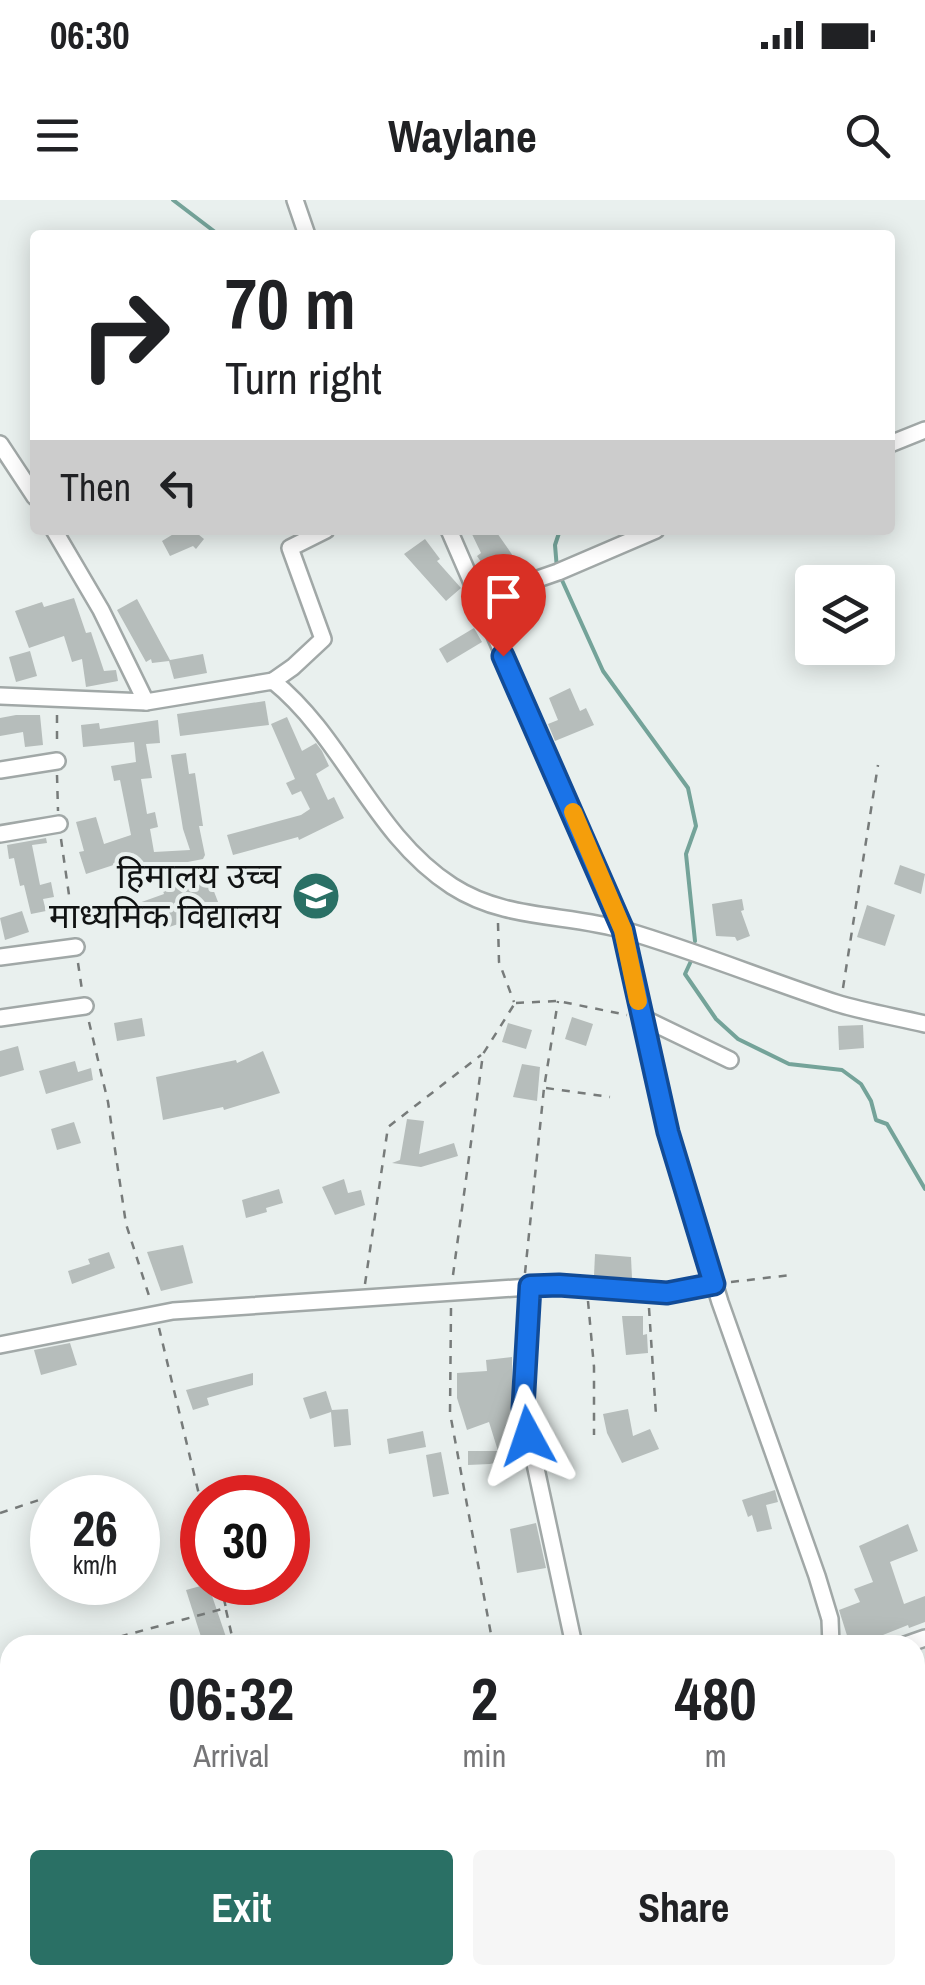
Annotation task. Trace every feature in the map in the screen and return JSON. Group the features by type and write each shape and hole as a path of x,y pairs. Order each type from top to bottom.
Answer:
{"street":[{"path":"295,200 305,230"},
{"path":"895,442 925,430"},
{"path":"0,444 30,489"},
{"path":"57,535 101,610 146,702"},
{"path":"0,696 146,702 273,681 323,639 284,535"},
{"path":"290,548 316,535"},
{"path":"451,535 623,930 668,1132 714,1284 817,1576 831,1635"},
{"path":"480,598 558,572 644,535"},
{"path":"273,681 296,700 326,736 364,798 412,853 452,886 498,909 623,930 840,1004 925,1024"},
{"path":"0,770 57,761"},
{"path":"0,834 59,824"},
{"path":"0,957 76,947"},
{"path":"0,1018 85,1006"},
{"path":"641,1018 730,1060"},
{"path":"0,1345 155,1314 559,1285 667,1293 714,1284"},
{"path":"526,1287 523,1408 572,1635"}],"path":[{"path":"57,698 59,824 85,1006 108,1102 126,1224 155,1314 194,1475"},
{"path":"840,1004 878,764"},
{"path":"498,909 499,962 515,1003"},
{"path":"515,1003 558,1002 641,1018"},
{"path":"526,1287 544,1088 558,1002"},
{"path":"363,1297 388,1127 483,1054 515,1003"},
{"path":"483,1054 451,1291 450,1413 491,1635"},
{"path":"544,1088 610,1098"},
{"path":"714,1284 791,1275"},
{"path":"586,1289 594,1367 594,1436"},
{"path":"648,1292 656,1415"},
{"path":"0,1513 30,1503"},
{"path":"225,1605 232,1635"},
{"path":"130,1635 226,1608"}],"building":[{"path":"172,535 199,535 204,539 196,549 193,546 170,556 162,541"},
{"path":"472,535 498,535 520,566 495,582 477,556 481,553"},
{"path":"425,539 440,559 437,561 461,588 446,601 404,554"},
{"path":"74,598 104,671 116,670 118,681 86,687 82,659 72,662 64,636 29,648 15,611"},
{"path":"137,599 170,660 203,654 207,673 174,679 169,661 146,662 117,610"},
{"path":"474,628 482,642 447,663 439,649"},
{"path":"30,651 37,676 16,682 9,657"},
{"path":"570,688 580,711 586,708 594,725 555,741 548,724 558,720 549,698"},
{"path":"265,701 269,725 180,736 177,714"},
{"path":"40,715 43,745 25,747 23,732 0,736 0,718"},
{"path":"287,717 302,751 316,743 322,751 329,766 316,774 328,800 334,797 344,818 299,840 298,837 233,855 227,835 301,815 310,809 301,791 292,795 286,783 295,779 271,724"},
{"path":"158,720 160,743 146,744 152,778 141,779 147,814 155,812 158,827 150,829 154,852 190,850 171,755 186,753 189,774 195,773 205,855 203,859 137,872 135,858 86,874 76,822 96,817 104,844 131,835 120,780 114,781 111,766 136,762 134,742 83,747 81,725 99,723 100,729"},
{"path":"46,838 47,843 32,845 40,885 51,882 54,897 43,899 46,911 31,914 7,845"},
{"path":"900,865 925,874 921,894 894,884"},
{"path":"208,876 225,920 209,925 206,915 166,928 161,910 140,917 136,904 164,894 162,888"},
{"path":"742,899 741,911 750,936 737,941 735,937 716,936 712,904"},
{"path":"867,905 895,915 885,946 857,937"},
{"path":"22,911 29,932 5,940 0,918"},
{"path":"572,1017 593,1024 586,1046 565,1039"},
{"path":"142,1018 145,1036 117,1041 114,1023"},
{"path":"508,1023 532,1030 526,1049 502,1042"},
{"path":"863,1025 864,1048 839,1050 838,1026"},
{"path":"18,1046 24,1070 0,1077 0,1051"},
{"path":"263,1051 280,1093 224,1110 223,1107 163,1120 156,1077 236,1060 237,1063"},
{"path":"75,1061 78,1072 91,1068 93,1080 46,1094 39,1071"},
{"path":"522,1064 540,1067 537,1101 513,1097"},
{"path":"407,1119 424,1121 419,1154 454,1143 458,1156 421,1167 392,1163 400,1160"},
{"path":"74,1122 81,1143 57,1150 51,1129"},
{"path":"344,1179 348,1193 361,1190 365,1205 335,1215 322,1187"},
{"path":"279,1189 283,1203 246,1218 242,1200"},
{"path":"183,1245 193,1283 161,1291 147,1252"},
{"path":"109,1252 115,1268 72,1284 68,1271"},
{"path":"595,1254 631,1257 632,1278 594,1276"},
{"path":"622,1316 643,1316 648,1353 626,1355"},
{"path":"70,1343 77,1365 41,1375 34,1350"},
{"path":"512,1357 512,1410 517,1450 521,1450 522,1456 468,1465 468,1451 498,1451 489,1422 467,1430 457,1398 457,1373 487,1371 486,1360"},
{"path":"253,1373 253,1385 207,1398 209,1405 193,1410 186,1390"},
{"path":"326,1391 332,1410 348,1409 351,1445 334,1447 331,1412 310,1419 303,1398"},
{"path":"628,1409 633,1436 650,1429 659,1449 622,1463 607,1433 603,1414"},
{"path":"423,1431 426,1447 389,1454 387,1439"},
{"path":"441,1452 449,1494 433,1497 426,1455"},
{"path":"775,1490 778,1502 766,1505 772,1529 757,1532 742,1500"},
{"path":"536,1523 546,1568 517,1573 510,1529"},
{"path":"908,1524 918,1551 890,1562 904,1604 925,1596 925,1622 883,1635 847,1635 839,1610 860,1602 854,1589 873,1582 859,1546"},
{"path":"191,1605 215,1605 225,1635 200,1635"}],"waterway":[{"path":"173,200 212,230"},
{"path":"557,569 558,535"},
{"path":"561,578 603,671 688,788 696,826 686,854 695,941"},
{"path":"691,961 685,974 716,1019 738,1039 789,1064 842,1070 861,1084 876,1120 887,1124 925,1189"}],"slow traffic":[{"path":"573,812 623,930 638,1001"}],"place":[{"name":"हिमालय उच्च माध्यमिक विद्यालय","path":"316,896"}],"route":[{"path":"503,656 623,930 668,1132 714,1284 667,1293 530,1286 523,1408 528,1436"}]}
